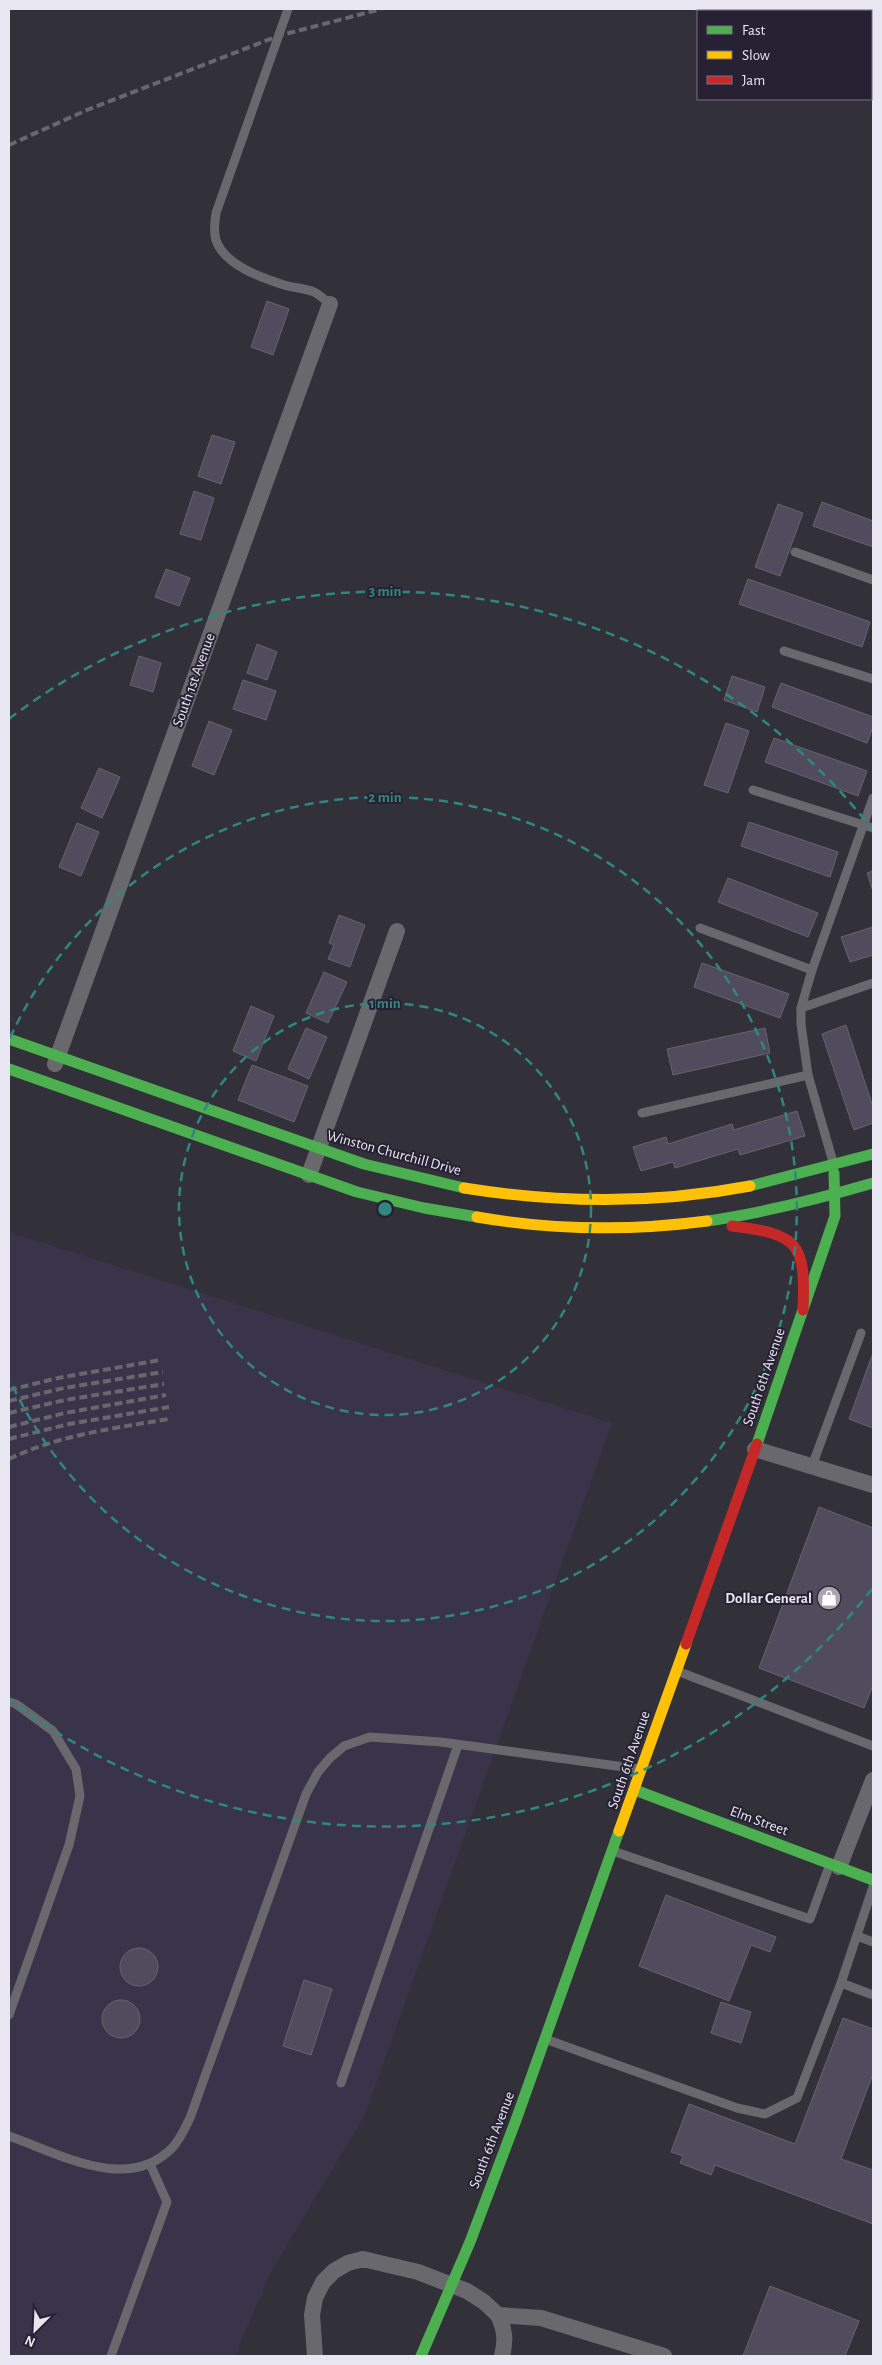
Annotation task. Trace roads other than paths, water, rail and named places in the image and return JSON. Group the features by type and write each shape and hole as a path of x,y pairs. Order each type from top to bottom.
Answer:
{"main road":[{"name":"Winston Churchill Drive","path":"9,1039 364,1164 453,1186 575,1200 667,1198 734,1189 784,1179 873,1154"},
{"path":"9,1069 357,1192 413,1207 509,1223 587,1228 645,1228 704,1223 763,1213 873,1184"},
{"name":"South 6th Avenue","path":"421,2356 452,2285 516,2120 635,1790 803,1310 835,1216 836,1195 833,1165"},
{"path":"704,1223 765,1230 786,1239 800,1258 804,1273 803,1310"},
{"name":"Elm Street","path":"635,1790 873,1880"}],"street":[{"name":"South 1st Avenue","path":"49,1083 330,304"},
{"path":"309,1175 397,931"},
{"path":"754,1449 873,1485"},
{"path":"835,1865 873,1780"},
{"path":"315,2356 312,2315 315,2298 323,2282 334,2271 348,2263 363,2259 391,2264 452,2285 467,2291 484,2302 498,2315 504,2329 505,2343 502,2356"},
{"path":"498,2315 541,2318 664,2356"}],"lane":[{"path":"288,9 216,213 214,227 216,241 225,254 234,262 260,276 284,285 315,292 330,304"},
{"path":"795,552 873,580"},
{"path":"784,651 873,679"},
{"path":"753,790 873,828"},
{"path":"833,1165 808,1074 801,1024 801,1008 812,970 873,798"},
{"path":"700,928 812,970"},
{"path":"801,1008 873,983"},
{"path":"642,1113 808,1074"},
{"path":"812,1466 861,1333"},
{"path":"676,1671 873,1746"},
{"path":"9,1702 16,1704 53,1731 76,1769 80,1796 69,1845 9,2015"},
{"path":"9,2136 60,2155 109,2169 130,2169 150,2164 172,2148 190,2118 306,1794 318,1772 344,1746 370,1737 458,1744 642,1770"},
{"path":"340,2083 458,1744"},
{"path":"613,1851 810,1919 835,1865"},
{"path":"545,2039 737,2108 765,2114 796,2098 841,1983 873,1887"},
{"path":"857,1936 873,1942"},
{"path":"841,1983 873,1995"},
{"path":"111,2356 167,2202 150,2164"}],"railway":[{"path":"9,145 87,110 278,36 381,9"},
{"path":"696,9 701,10"},
{"path":"9,1390 58,1378 160,1360"},
{"path":"9,1401 64,1388 163,1372"},
{"path":"9,1413 65,1400 164,1384"},
{"path":"9,1427 65,1413 166,1395"},
{"path":"9,1439 69,1424 169,1407"},
{"path":"9,1459 67,1438 169,1419"}],"place":[{"name":"Dollar General","path":"829,1598"}]}
